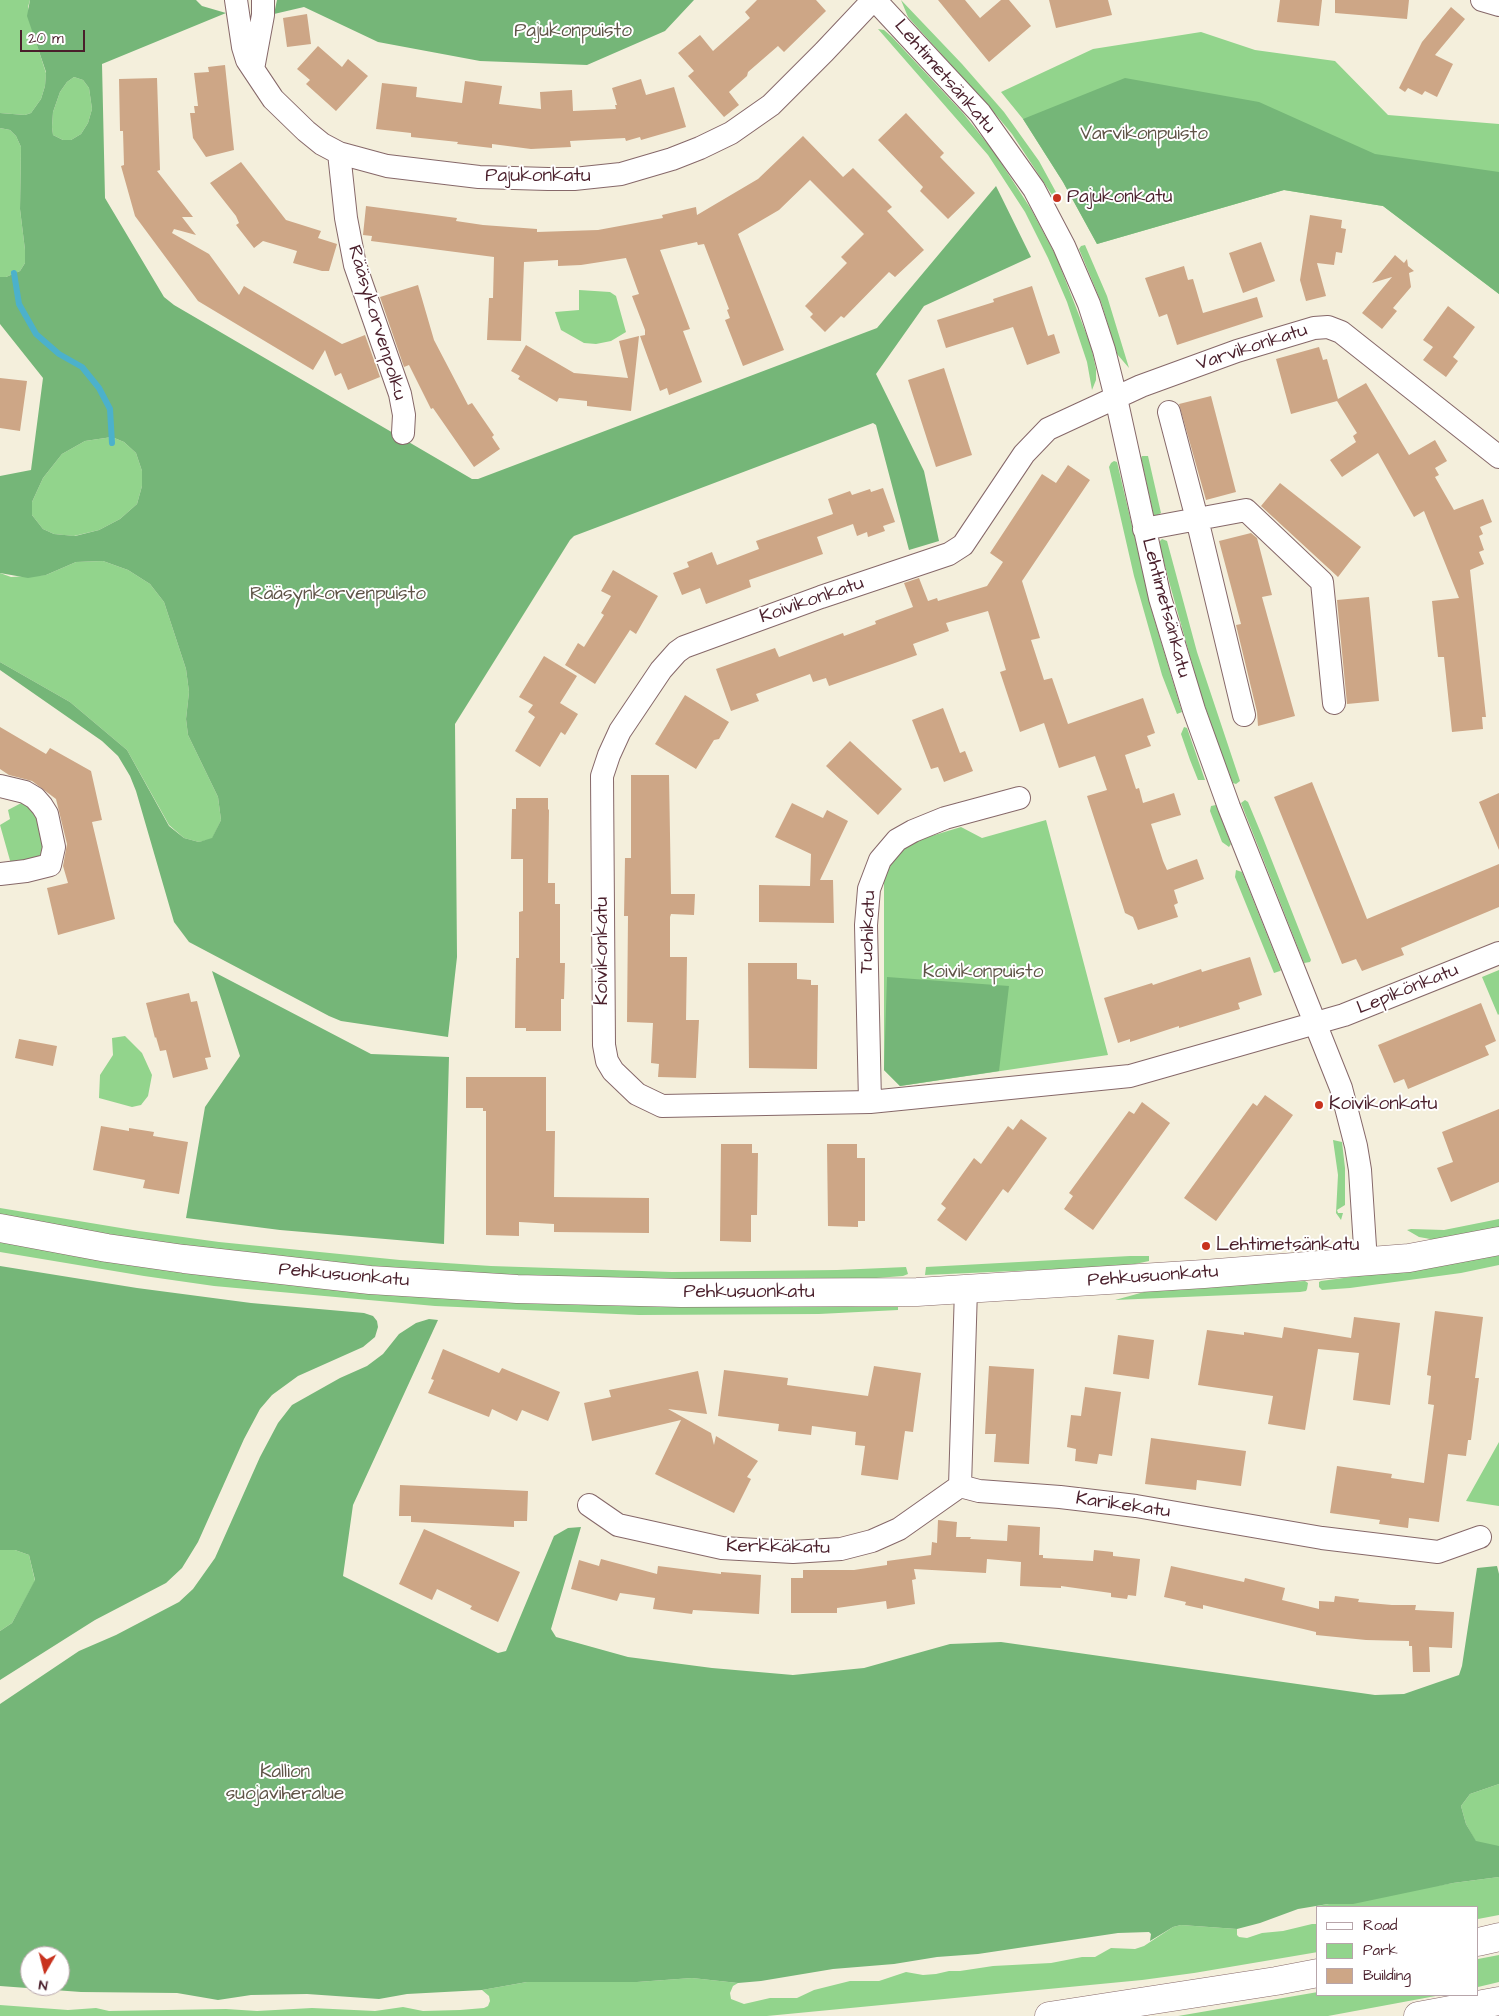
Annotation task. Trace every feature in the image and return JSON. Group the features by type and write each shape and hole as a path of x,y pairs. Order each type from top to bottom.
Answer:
{"main road":[{"name":"Pehkusuonkatu","path":"0,1228 107,1248 184,1259 370,1280 517,1289 662,1293 860,1293 966,1289 1366,1262 1433,1254 1499,1241"},
{"path":"1479,1942 1499,1938"},
{"path":"1049,2016 1267,1983 1316,1973"},
{"path":"1418,2016 1499,2001"}],"street":[{"name":"Pajukonkatu","path":"236,0 244,53 272,98 306,131 339,153 388,166 502,179 574,179 621,174 650,167 700,148 731,133 776,99 874,0"},
{"path":"253,69 263,15 263,0"},
{"name":"Lehtimetsänkatu","path":"874,0 980,114 1034,189 1064,246 1089,304 1104,350 1116,398 1144,529 1169,631 1194,710 1229,807 1341,1088 1356,1146 1360,1170 1366,1262"},
{"path":"1482,0 1499,5"},
{"name":"Rääsykorvenpolku","path":"339,153 346,218 355,265 400,394 404,415 403,433"},
{"name":"Varvikonkatu","path":"1116,398 1141,386 1237,351 1307,330 1328,327 1341,332 1349,338 1499,457"},
{"name":"Koivikonkatu","path":"1116,398 1048,429 1039,437 1024,454 963,545 949,554 711,636 684,647 661,670 620,731 604,766 602,776 604,1045 607,1061 613,1070 637,1094 662,1106 870,1102 1130,1076 1316,1024"},
{"path":"1169,412 1244,715"},
{"path":"1144,529 1246,510 1322,582 1334,703"},
{"path":"0,786 25,792 42,806 47,814 54,847 50,865 26,871 0,874"},
{"name":"Tuohikatu","path":"870,1102 866,925 869,889 880,860 897,840 913,831 944,818 1019,798"},
{"name":"Lepikönkatu","path":"1316,1024 1344,1015 1499,952"},
{"path":"960,1486 966,1289"},
{"name":"Kerkkäkatu","path":"589,1505 618,1525 722,1548 793,1552 841,1549 872,1541 899,1529 960,1486"},
{"name":"Karikekatu","path":"960,1486 979,1491 1060,1497 1136,1506 1322,1538 1438,1552 1480,1537"}],"green space":[{"path":"0,0 30,0 28,7 35,39 46,73 41,99 31,113 25,115 0,113"},
{"name":"Rääsynkorvenpuisto","path":"30,0 196,0 202,6 226,13 102,64 105,198 164,297 174,305 472,479 478,479 877,328 996,186 1031,257 924,306 876,374 924,471 939,541 909,550 876,425 873,423 574,536 570,540 455,724 457,957 448,1037 341,1021 189,942 174,922 136,791 130,776 118,756 102,741 0,670 0,662 70,702 127,750 169,826 184,838 199,842 212,838 221,820 218,797 188,735 186,719 189,692 186,669 164,602 150,584 128,570 103,561 76,562 46,575 28,578 0,573 0,476 31,470 43,378 0,324 0,277 6,277 20,271 25,263 25,250 20,209 21,147 16,136 10,130 0,128 0,113 25,115 31,113 41,99 45,86 46,72 27,16","holes":["74,77 83,80 89,88 92,109 88,123 81,134 71,140 63,140 53,135 53,112 60,92 67,82","112,437 124,442 136,453 142,471 142,486 137,504 120,519 99,530 75,536 54,534 43,529 32,515 32,502 43,478 62,454 85,441"]},
{"name":"Pajukonpuisto","path":"277,0 694,0 665,31 587,65 480,61 378,42 304,7 274,14"},
{"path":"901,0 962,64 1004,112 1039,161 1057,194 1052,195 1012,134 908,17"},
{"path":"878,29 884,30 892,37 963,113 994,152 1031,209 1056,256 1091,346 1096,369 1096,380 1092,390 1087,362 1067,302 1025,212 988,155"},
{"name":"Varvikonpuisto","path":"1201,32 1255,50 1335,61 1388,115 1499,124 1499,294 1383,206 1284,190 1097,244 1063,182 1023,119 1001,92 1093,49"},
{"path":"74,77 83,80 89,88 92,109 88,123 81,134 71,140 63,140 53,135 53,112 60,92 67,82"},
{"name":"Varvikonpuisto","path":"1125,78 1259,102 1375,154 1499,172 1499,294 1383,206 1284,190 1097,244 1063,182 1023,119"},
{"path":"0,128 10,130 16,136 21,147 20,209 25,263 20,271 6,277 0,277"},
{"path":"1085,245 1107,296 1129,368 1117,354 1101,302 1079,249"},
{"path":"579,290 610,292 616,296 626,332 611,341 596,344 584,343 561,330 555,312 579,310"},
{"path":"112,437 124,442 136,453 142,471 142,486 137,504 120,519 99,530 74,536 54,534 43,529 32,515 32,502 43,478 62,454 85,441"},
{"path":"1142,456 1148,456 1161,513 1154,517 1141,458"},
{"path":"1114,461 1117,462 1153,615 1182,712 1177,714 1162,675 1134,576 1109,467"},
{"path":"1162,539 1167,541 1197,652 1240,781 1236,784 1233,783 1224,761 1200,692 1160,547"},
{"path":"103,561 128,570 150,584 164,602 186,669 189,692 186,719 188,735 218,797 221,820 212,839 199,842 184,838 169,825 127,750 70,702 0,662 0,573 11,577 46,575 76,562"},
{"path":"1184,727 1187,728 1205,780 1198,780 1190,760 1181,734"},
{"path":"27,800 33,806 46,852 43,860 11,864 0,825 10,819 8,810"},
{"path":"1245,800 1248,802 1263,838 1311,960 1310,962 1304,963 1241,803"},
{"path":"1216,805 1231,844 1229,847 1222,842 1210,811 1211,806"},
{"name":"Koivikonpuisto","path":"1046,820 1108,1055 900,1086 884,1070 884,872 908,843 961,827 982,838"},
{"path":"1236,870 1242,872 1280,971 1274,973 1235,877"},
{"path":"1499,970 1499,1014 1498,1015 1482,977"},
{"path":"212,971 371,1054 449,1057 444,1244 280,1230 186,1218 205,1107 240,1056"},
{"path":"887,977 1009,986 999,1071 900,1086 884,1070"},
{"path":"125,1036 142,1053 152,1075 148,1096 141,1105 132,1107 99,1098 100,1075 113,1055 112,1038"},
{"path":"1333,1140 1342,1142 1345,1168 1345,1205 1337,1210 1338,1213 1343,1213 1341,1220 1336,1213 1338,1175"},
{"path":"0,1208 219,1242 400,1260 491,1266 672,1272 837,1270 906,1267 908,1274 863,1279 742,1282 489,1277 266,1258 32,1223 0,1214"},
{"path":"1499,1219 1499,1229 1436,1240 1419,1237 1407,1230 1444,1230"},
{"path":"0,1242 80,1256 861,1307 898,1307 898,1310 819,1314 639,1315 435,1306 214,1286 144,1276 0,1252"},
{"path":"1499,1254 1499,1265 1461,1273 1350,1288 1322,1290 1319,1287 1319,1282 1321,1281 1442,1265"},
{"path":"1149,1256 1149,1261 1126,1266 925,1275 926,1267"},
{"path":"0,1266 137,1288 251,1303 364,1313 373,1316 377,1321 378,1327 375,1337 363,1347 298,1376 272,1395 260,1409 244,1439 198,1542 182,1568 166,1583 95,1620 0,1680 0,1631 12,1623 35,1580 29,1555 15,1550 0,1550"},
{"path":"1305,1281 1308,1283 1307,1289 1300,1292 1115,1300 1155,1289"},
{"name":"Kallion suojaviheralue","path":"429,1319 438,1320 353,1505 343,1576 498,1653 506,1651 554,1536 568,1528 581,1527 551,1629 556,1637 628,1657 712,1668 793,1675 864,1668 950,1644 1001,1642 1375,1695 1404,1694 1459,1675 1477,1568 1497,1566 1499,1574 1499,1784 1470,1794 1461,1806 1466,1824 1476,1841 1499,1846 1499,1877 1453,1883 1353,1904 1328,1904 1298,1909 1237,1929 1181,1925 1173,1927 1150,1941 1151,1934 1149,1932 1118,1933 978,1954 833,1969 738,1983 692,1978 637,1982 527,1982 482,1990 407,1994 379,1999 307,1994 251,1995 218,2000 177,1993 70,1991 70,1946 20,1946 20,1987 0,1986 0,1704 79,1651 116,1635 179,1602 193,1589 215,1558 260,1457 278,1423 292,1405 340,1378 367,1366 383,1354 399,1334 416,1323"},
{"path":"1499,1442 1499,1506 1466,1501"},
{"path":"0,1550 15,1550 29,1555 35,1581 12,1623 0,1631"},
{"path":"1499,1784 1499,1846 1496,1847 1476,1842 1466,1824 1461,1806 1470,1794"},
{"path":"1499,1877 1499,1915 1479,1919 1479,1906 1317,1906"},
{"path":"1316,1924 1316,1952 1142,1980 767,2016 0,2016 0,2005 68,2010 96,2008 109,2011 226,2009 257,2011 312,2008 375,2011 403,2007 423,2011 460,2010 488,2006 489,1996 482,1990 527,1982 637,1982 692,1978 738,1983 733,1986 730,1993 731,1999 744,2004 770,1998 797,1998 814,1990 850,1981 879,1981 906,1972 923,1975 936,1974 993,1966 1051,1963 1082,1957 1095,1957 1111,1948 1135,1949 1144,1946 1173,1927 1181,1925 1237,1929 1239,1937 1247,1938 1262,1933"},
{"path":"1499,1955 1499,1982 1479,1987 1479,1959"},
{"path":"1316,1992 1316,1996 1436,1996 1328,2016 1178,2016"}],"building":[{"path":"757,0 816,0 826,11 784,52 778,46 748,72 747,76 729,92 739,105 724,117 688,76 694,71 678,53 700,35 713,51 750,18 745,12"},
{"path":"938,0 965,0 980,18 1001,0 1009,0 1031,26 989,62"},
{"path":"1049,0 1108,0 1112,15 1056,28"},
{"path":"1280,0 1322,0 1319,26 1277,22"},
{"path":"1335,0 1409,0 1407,19 1335,13"},
{"path":"1451,7 1465,19 1435,55 1453,64 1437,97 1425,91 1422,95 1408,88 1405,92 1399,88 1422,42"},
{"path":"307,14 311,44 287,47 283,18"},
{"path":"318,46 342,67 348,59 368,76 336,111 306,84 310,80 297,69"},
{"path":"225,65 234,150 206,157 193,138 190,113 195,113 194,106 198,106 194,73 209,72 208,67"},
{"path":"157,78 160,170 157,171 193,217 182,217 196,235 174,229 172,233 209,254 239,295 244,286 342,344 365,335 380,377 348,390 341,373 335,376 325,350 313,370 198,301 135,216 121,166 124,165 123,131 120,131 119,79"},
{"path":"641,79 646,95 674,87 686,127 641,140 640,137 626,141 625,138 570,141 571,147 531,149 492,144 492,148 457,144 458,142 411,137 411,133 376,129 382,83 417,87 416,97 462,103 465,81 502,86 499,104 541,109 540,92 572,90 573,111 616,109 615,105 617,105 612,88"},
{"path":"906,113 944,153 940,157 975,193 948,219 920,191 923,187 878,140"},
{"path":"803,136 843,177 853,168 892,207 887,211 924,250 895,277 889,272 844,318 841,316 825,332 810,317 813,314 805,306 847,263 841,257 864,234 810,180 779,210 738,234 784,350 743,366 725,320 730,318 727,310 729,309 704,244 698,245 697,242 660,250 690,329 683,331 702,382 669,395 667,388 660,391 640,336 645,335 645,330 632,296 639,294 626,258 581,265 558,266 558,260 524,262 521,341 487,340 489,298 493,298 494,257 371,241 372,236 363,235 366,206 457,218 456,221 483,225 537,229 537,232 598,230 663,218 662,215 696,207 697,215 758,179"},
{"path":"241,162 286,220 321,231 318,238 337,244 329,271 322,271 293,263 297,251 263,241 254,248 236,225 239,223 236,216 210,183"},
{"path":"1310,215 1342,220 1341,228 1346,229 1342,253 1336,252 1334,265 1317,263 1326,296 1306,301 1300,280"},
{"path":"1261,242 1275,281 1243,293 1229,253"},
{"path":"1395,255 1404,263 1407,259 1408,266 1414,271 1409,273 1411,287 1393,308 1397,311 1382,329 1362,313 1392,277 1372,283"},
{"path":"1184,266 1188,280 1193,279 1203,313 1257,297 1263,317 1177,345 1167,314 1159,317 1145,278"},
{"path":"418,285 434,340 468,405 472,403 494,435 492,437 500,449 474,467 433,408 431,409 409,365 404,367 380,297"},
{"path":"1032,286 1048,336 1054,334 1060,353 1027,365 1013,327 946,348 937,320 994,302 993,299"},
{"path":"1448,306 1475,327 1453,357 1458,361 1446,377 1423,360 1433,347 1423,340"},
{"path":"639,336 631,411 587,406 587,401 559,398 557,402 518,379 520,376 511,371 526,345 574,373 628,378 619,341"},
{"path":"1319,347 1323,360 1327,359 1338,399 1366,383 1409,455 1435,440 1447,461 1435,468 1439,475 1435,477 1454,510 1483,499 1492,522 1480,527 1483,534 1479,536 1484,550 1479,552 1484,564 1470,570 1486,717 1482,717 1483,729 1452,732 1444,657 1438,657 1432,601 1459,598 1424,511 1414,517 1378,453 1342,477 1330,460 1356,442 1353,436 1357,433 1337,401 1291,414 1276,359"},
{"path":"944,368 972,455 936,467 908,380"},
{"path":"0,378 27,381 20,431 0,428"},
{"path":"1211,396 1236,492 1206,500 1179,404"},
{"path":"1068,465 1090,480 1022,581 1040,638 1031,640 1044,680 1052,678 1068,724 1143,698 1155,733 1147,736 1151,746 1125,755 1136,789 1139,788 1143,803 1174,793 1181,815 1151,824 1163,861 1167,870 1197,859 1204,879 1174,890 1178,903 1174,905 1178,917 1138,930 1133,917 1125,913 1087,796 1107,790 1095,756 1059,768 1044,723 1020,732 1000,672 1006,670 988,611 946,623 949,631 913,644 917,655 829,686 826,678 813,682 810,674 756,694 759,701 731,711 716,669 775,648 779,657 843,633 844,636 876,624 875,621 913,607 904,583 919,578 928,601 937,598 938,601 987,586 1003,562 990,553 1042,474 1056,483"},
{"path":"1280,483 1361,547 1338,577 1261,506"},
{"path":"883,488 895,522 883,526 885,531 868,537 867,532 857,536 853,524 817,537 823,554 749,580 751,587 706,604 700,588 682,595 673,573 689,567 687,562 712,552 717,565 759,549 756,541 833,514 828,499 850,491 852,495 870,489 871,492"},
{"path":"1251,533 1257,538 1272,595 1262,597 1295,716 1258,726 1257,712 1236,625 1241,624 1219,541"},
{"path":"613,570 658,596 636,634 630,630 595,684 565,665 578,643 584,647 604,615 601,613 611,596 601,591"},
{"path":"1369,597 1379,701 1347,704 1337,600"},
{"path":"544,656 577,676 560,703 578,714 565,735 561,732 540,767 515,751 535,717 528,712 533,705 519,697"},
{"path":"685,695 729,722 719,739 714,740 696,769 655,744"},
{"path":"943,708 960,753 965,751 973,771 944,782 938,767 931,769 912,720"},
{"path":"0,727 46,754 50,748 91,771 102,820 92,822 115,919 58,935 47,888 68,883 63,866 67,844 56,799 32,781 9,775 0,769"},
{"path":"850,741 902,789 878,815 826,766"},
{"path":"631,775 669,775 671,894 695,894 694,915 671,914 670,957 687,957 686,1020 699,1020 696,1078 658,1077 659,1064 651,1063 653,1023 627,1022 628,916 624,916 625,858 631,858"},
{"path":"1312,782 1367,919 1499,864 1499,907 1401,948 1404,955 1362,971 1356,959 1342,964 1274,797"},
{"path":"1499,793 1499,850 1479,802"},
{"path":"516,798 548,798 548,883 555,883 555,904 560,904 560,963 565,963 564,999 561,999 561,1031 526,1031 526,1028 515,1028 516,958 519,958 519,912 523,911 523,859 511,859 512,809 516,809"},
{"path":"792,803 823,818 827,810 848,821 820,880 833,880 834,923 759,922 759,885 810,886 811,854 775,837"},
{"path":"1250,957 1262,995 1238,1003 1240,1009 1130,1042 1130,1039 1118,1043 1104,998 1152,983 1153,985 1201,969 1202,972"},
{"path":"748,963 797,963 797,979 811,980 811,985 818,985 817,1069 749,1068"},
{"path":"189,993 191,1002 197,1001 211,1057 205,1058 208,1069 173,1078 166,1050 160,1051 155,1038 146,1003"},
{"path":"1481,1003 1496,1041 1485,1046 1489,1055 1408,1089 1404,1079 1394,1083 1378,1045"},
{"path":"19,1039 57,1046 53,1066 15,1058"},
{"path":"466,1077 546,1077 546,1131 555,1131 554,1197 649,1198 649,1233 554,1232 554,1224 519,1222 519,1236 486,1235 486,1111 483,1111 483,1108 466,1108"},
{"path":"1265,1095 1293,1115 1216,1221 1184,1198 1253,1103 1257,1106"},
{"path":"1142,1102 1170,1123 1093,1230 1064,1209 1073,1196 1069,1193 1129,1111 1134,1114"},
{"path":"1499,1109 1499,1182 1451,1202 1437,1168 1453,1162 1442,1132"},
{"path":"1021,1119 1047,1138 1008,1193 1003,1189 966,1241 937,1220 946,1208 941,1204 974,1158 981,1164 1008,1126 1013,1130"},
{"path":"101,1126 129,1131 129,1128 154,1132 153,1136 188,1142 179,1194 143,1188 145,1180 93,1170"},
{"path":"721,1144 752,1144 752,1153 758,1153 757,1215 751,1215 751,1242 720,1241"},
{"path":"827,1144 857,1144 857,1158 865,1158 865,1221 858,1221 858,1227 828,1226"},
{"path":"1435,1311 1483,1317 1475,1378 1479,1378 1471,1440 1468,1440 1466,1456 1448,1454 1439,1522 1409,1518 1408,1528 1379,1524 1380,1520 1330,1513 1337,1466 1392,1474 1391,1478 1424,1483 1434,1405 1428,1404 1431,1376 1427,1375"},
{"path":"1354,1317 1400,1323 1390,1405 1353,1400 1359,1353 1318,1349 1305,1430 1268,1424 1273,1396 1198,1385 1207,1330 1244,1335 1244,1332 1282,1338 1284,1327 1351,1338"},
{"path":"1118,1335 1154,1340 1149,1379 1113,1374"},
{"path":"443,1349 499,1373 502,1368 560,1392 548,1421 522,1410 517,1421 492,1409 489,1417 428,1393 434,1380 431,1379"},
{"path":"874,1366 921,1373 913,1432 905,1431 898,1480 861,1475 865,1446 855,1445 856,1432 812,1426 811,1435 778,1431 779,1424 718,1416 724,1370 788,1378 787,1385 868,1396"},
{"path":"989,1366 1034,1369 1029,1464 994,1462 996,1434 985,1434"},
{"path":"698,1371 707,1414 668,1409 711,1433 714,1445 716,1436 758,1461 747,1477 751,1479 734,1513 655,1474 681,1420 592,1441 584,1403 611,1397 609,1390"},
{"path":"1085,1387 1121,1392 1112,1456 1099,1454 1097,1464 1075,1461 1076,1449 1067,1447 1071,1415 1081,1416"},
{"path":"1151,1438 1246,1451 1241,1486 1197,1480 1196,1490 1145,1484"},
{"path":"400,1485 528,1491 527,1521 514,1521 514,1527 411,1522 411,1516 399,1516"},
{"path":"938,1520 957,1522 956,1537 971,1537 970,1539 1007,1541 1008,1525 1040,1527 1039,1555 1043,1555 1043,1558 1093,1561 1094,1550 1113,1552 1113,1556 1140,1559 1136,1596 1128,1595 1127,1599 1111,1597 1111,1593 1061,1586 1061,1588 1020,1586 1021,1562 987,1559 986,1573 914,1569 916,1579 912,1580 915,1604 887,1609 886,1601 837,1608 837,1613 791,1613 791,1578 803,1578 803,1570 854,1570 887,1565 887,1561 931,1555 932,1542 937,1543"},
{"path":"424,1529 520,1572 498,1622 470,1609 472,1606 437,1589 432,1600 399,1584"},
{"path":"601,1559 657,1574 658,1566 721,1574 721,1572 761,1575 759,1614 693,1610 692,1614 653,1609 655,1598 620,1593 617,1601 571,1589 579,1560 599,1566"},
{"path":"1171,1566 1244,1582 1245,1578 1285,1588 1282,1600 1319,1609 1319,1601 1334,1602 1335,1596 1359,1599 1358,1602 1416,1605 1415,1610 1454,1612 1452,1648 1429,1647 1430,1672 1413,1672 1412,1646 1409,1646 1409,1641 1366,1640 1316,1635 1316,1632 1203,1605 1203,1609 1185,1605 1186,1602 1164,1597"}],"waterway":[{"path":"14,273 19,304 36,334 59,354 82,367 99,388 110,409 112,443"}],"place":[{"name":"Pajukonkatu","path":"1057,198"},
{"name":"Koivikonkatu","path":"1319,1105"},
{"name":"Lehtimetsänkatu","path":"1206,1246"}]}
